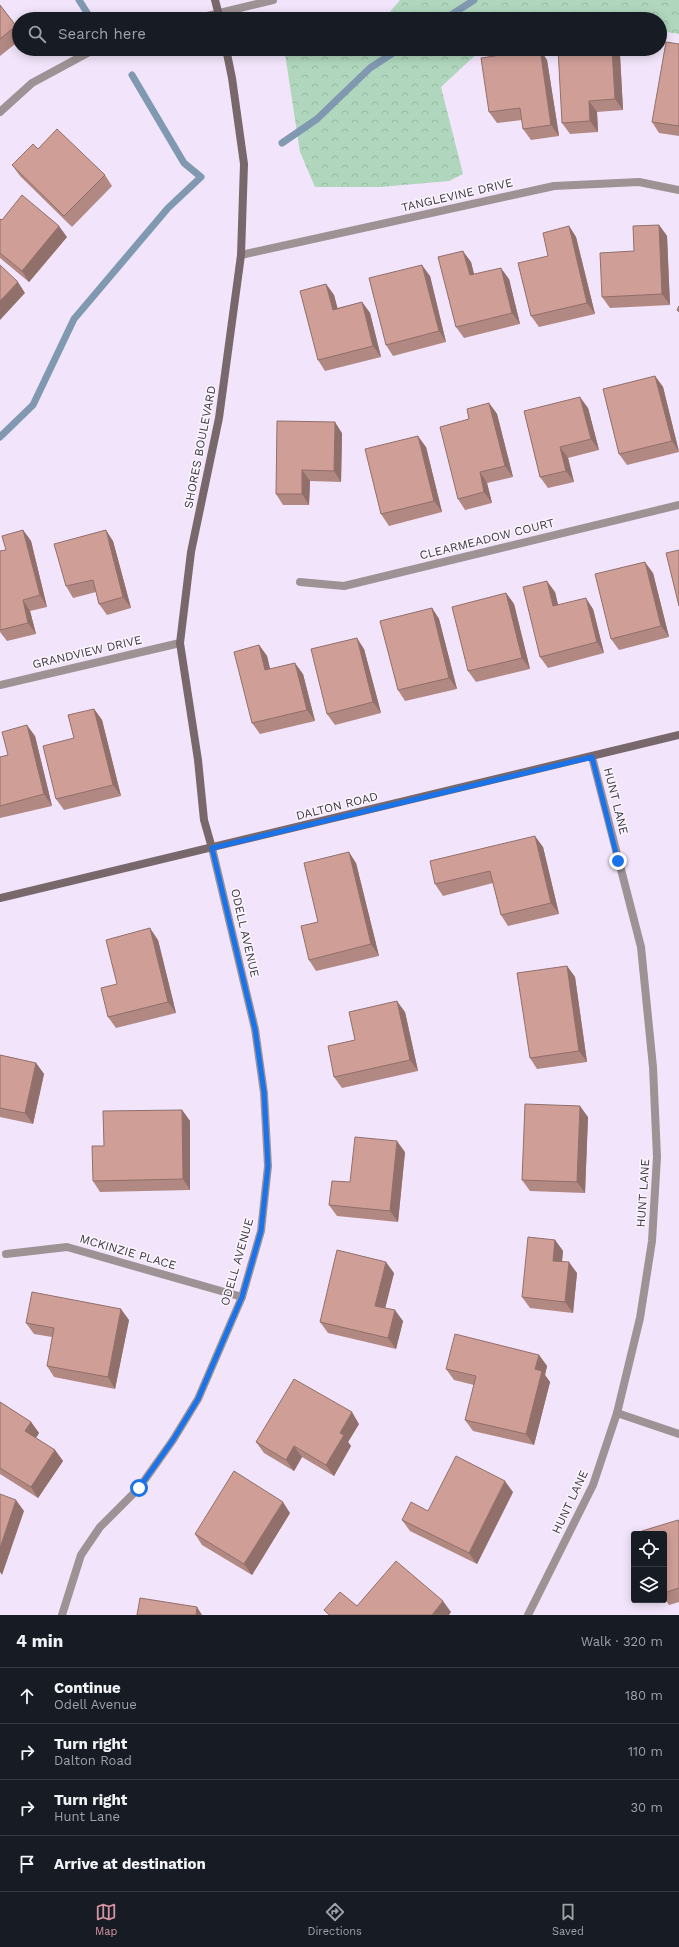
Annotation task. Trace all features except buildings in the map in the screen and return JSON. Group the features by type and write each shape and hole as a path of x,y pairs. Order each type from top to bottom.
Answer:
{"street":[{"path":"215,0 219,12"},
{"path":"233,12 273,0"},
{"path":"0,112 32,82 82,56"},
{"name":"SHORES BOULEVARD","path":"212,848 204,820 198,760 180,643 191,552 219,418 241,255 244,164 227,56"},
{"name":"TANGLEVINE DRIVE","path":"241,255 554,186 639,182 679,190"},
{"name":"CLEARMEADOW COURT","path":"300,582 344,586 679,505"},
{"name":"GRANDVIEW DRIVE","path":"0,685 180,643"},
{"name":"DALTON ROAD","path":"0,898 679,735"},
{"name":"HUNT LANE","path":"528,1615 593,1485 617,1413 640,1318 652,1241 658,1158 653,1067 641,948 592,757"},
{"name":"ODELL AVENUE","path":"62,1615 81,1555 100,1527 139,1488 173,1440 198,1399 242,1297 261,1231 268,1166 264,1092 255,1029 212,848"},
{"name":"MCKINZIE PLACE","path":"6,1254 67,1247 242,1297"},
{"path":"617,1413 679,1434"}],"green space":[{"path":"400,0 679,0 679,34 667,32 667,12 390,12"},
{"path":"285,56 474,56 441,87 463,174 449,181 381,187 315,187 300,152"}],"waterway":[{"path":"79,0 87,12"},
{"path":"456,12 474,0"},
{"path":"282,143 317,119 370,68 388,56"},
{"path":"0,437 33,405 74,319 168,208 201,177 184,163 132,75"}],"route":[{"path":"139,1488 173,1440 198,1399 242,1297 261,1231 268,1166 268,1139 264,1092 255,1029 212,848 592,757 618,861"}]}
